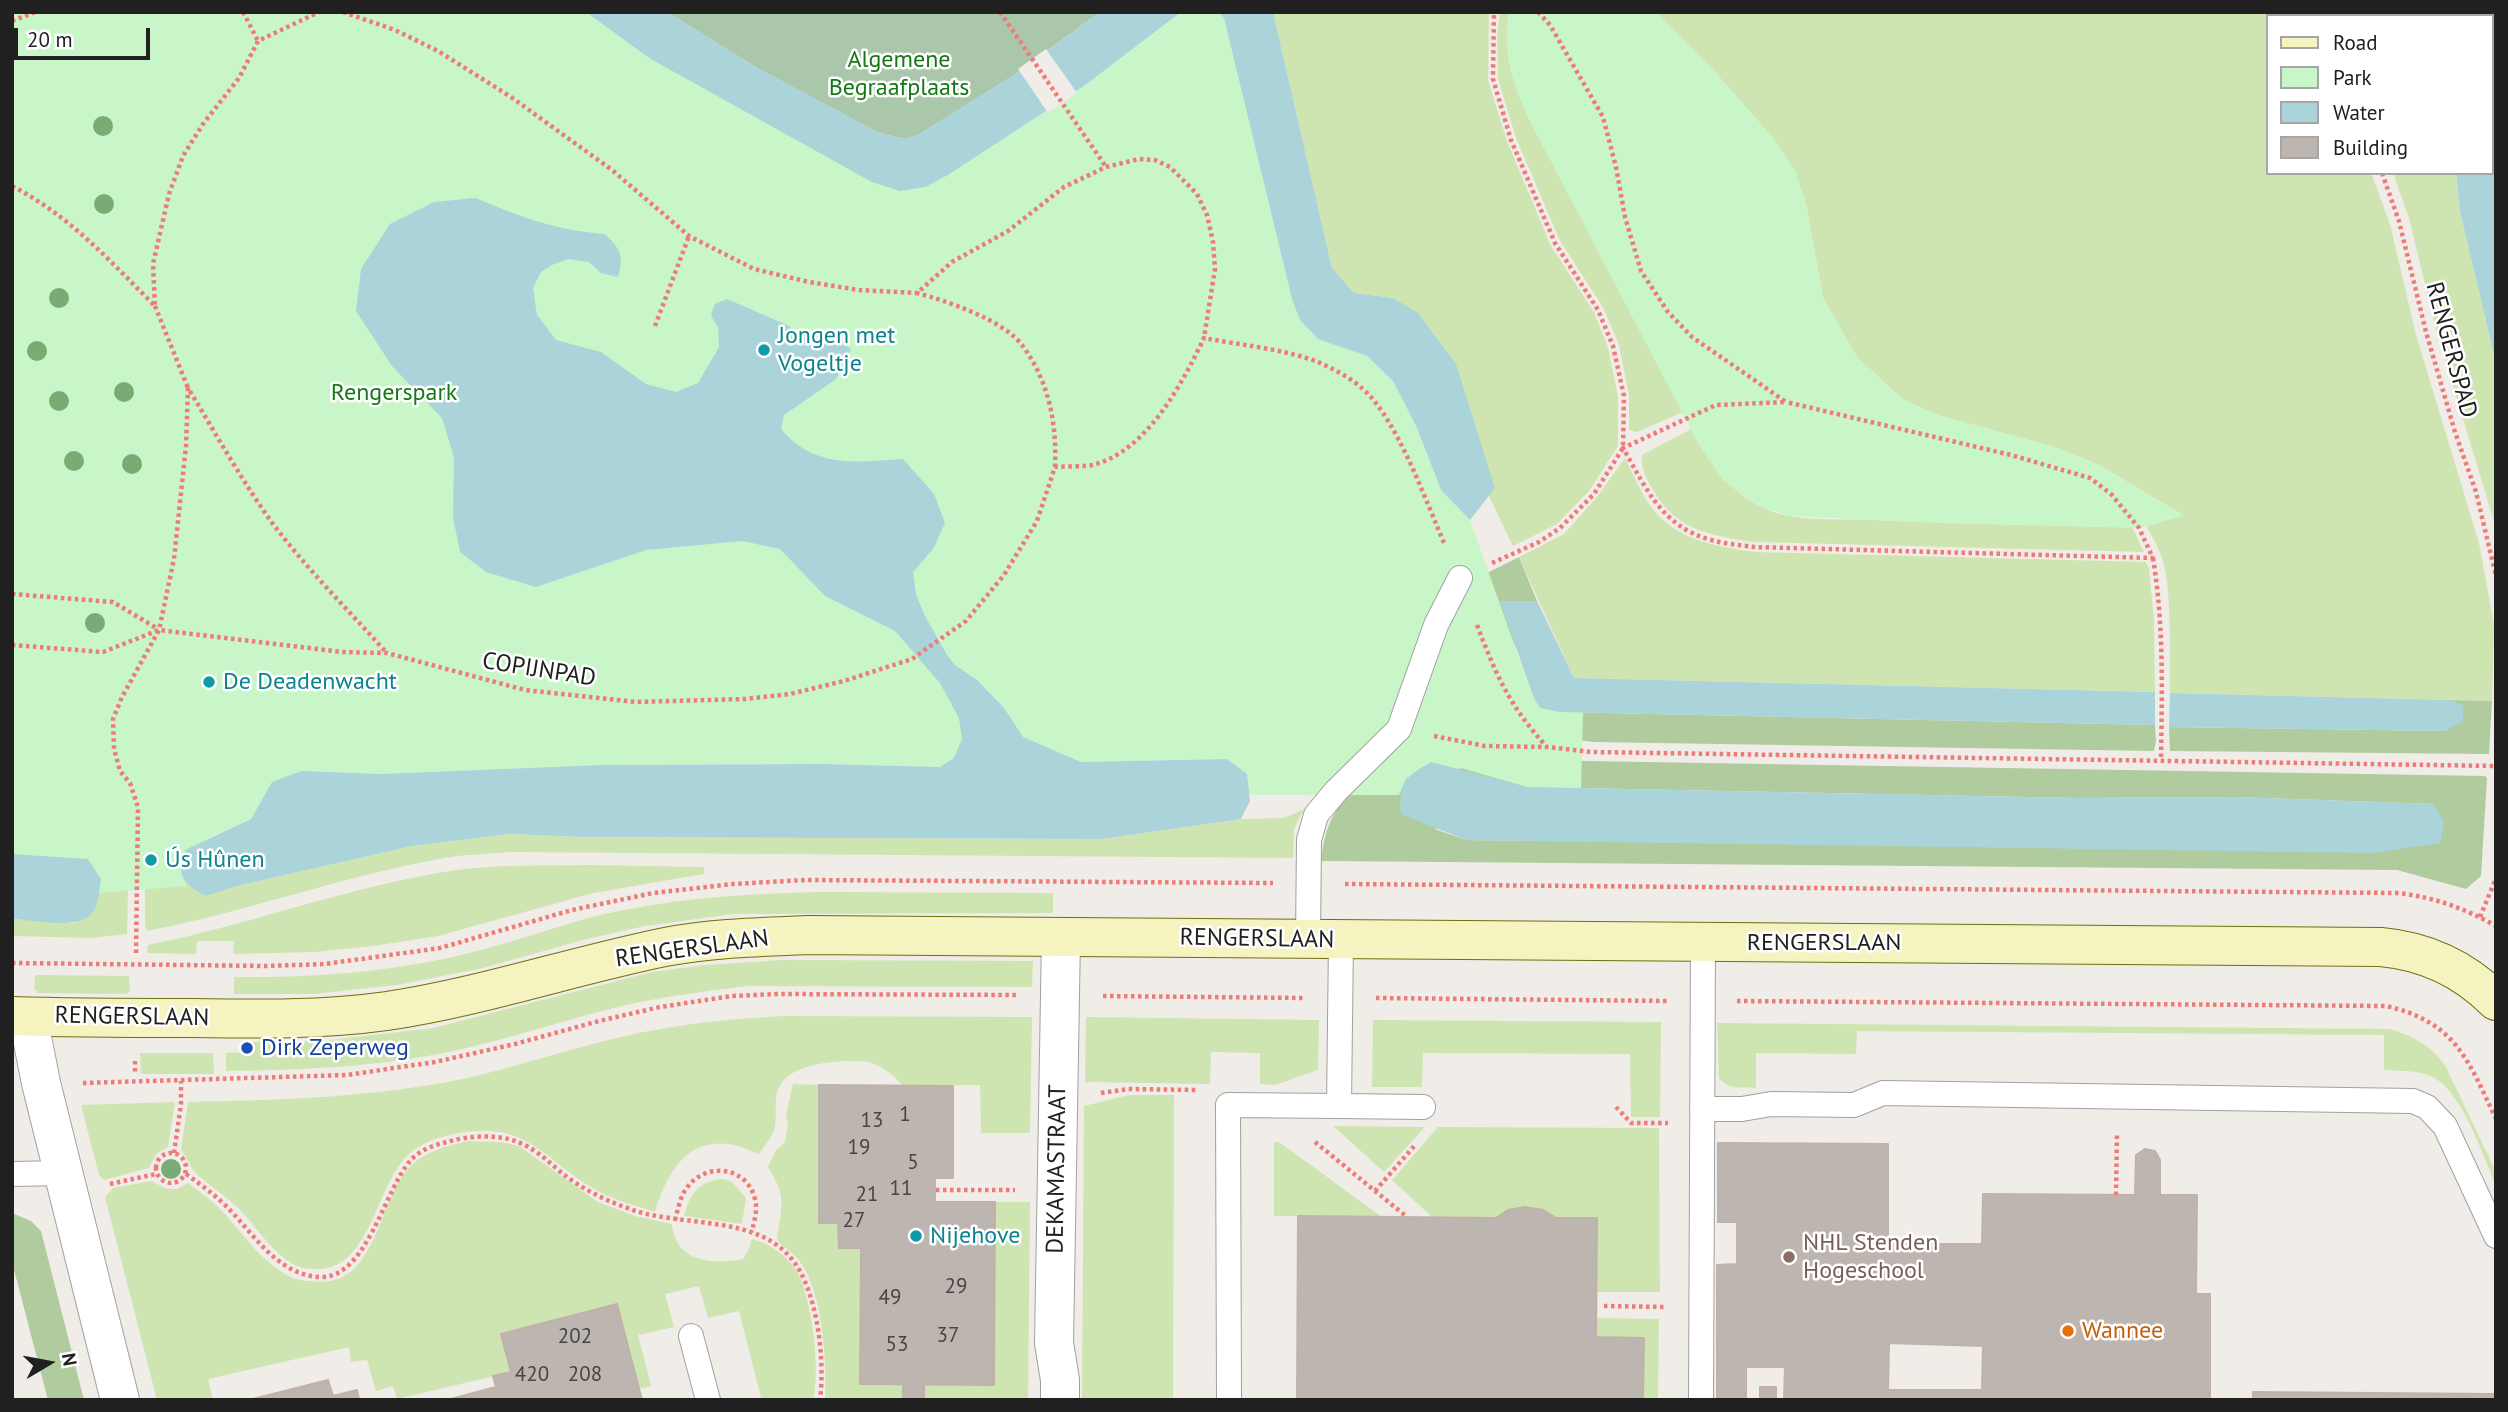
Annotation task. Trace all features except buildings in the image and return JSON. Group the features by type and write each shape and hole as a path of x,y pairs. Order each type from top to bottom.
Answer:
{"street":[{"name":"RENGERSLAAN","path":"20,1016 256,1019 384,1011 459,998 588,964 669,947 738,938 807,935 2381,947 2427,955 2473,981 2496,1001"},
{"name":"DEKAMASTRAAT","path":"1060,1400 1054,1343 1061,937"},
{"path":"20,1016 41,1083 120,1400"}],"lane":[{"path":"1339,1106 1341,998 1308,883 1309,840 1316,815 1345,781 1399,729 1436,625 1460,578"},
{"path":"1701,1400 1703,942"},
{"path":"1702,1109 1742,1109 1771,1104 1854,1105 1883,1093 2413,1101 2427,1107 2445,1126 2496,1236"},
{"path":"1228,1400 1228,1105 1423,1107"},
{"path":"12,1174 63,1173"},
{"path":"691,1336 708,1400"}],"path":[{"path":"12,21 35,12"},
{"path":"243,12 258,41"},
{"path":"319,12 258,41 239,78 183,156 169,194 153,264 155,306 188,388 247,486 275,526 310,568 387,653"},
{"name":"COPIJNPAD","path":"12,594 113,602 159,630 342,652 387,653 525,690 636,702 745,699 790,694 844,681 912,659 966,621 1004,575 1037,521 1055,467 1057,437 1052,409 1038,373 1021,343 994,324 947,301 917,293 859,290 810,282 754,269 689,236 612,170 511,97 438,51 394,30 343,12"},
{"path":"1000,12 1106,167"},
{"path":"1494,12 1493,79 1511,140 1555,243 1598,310 1613,346 1624,396 1623,448 1655,504 1676,525 1710,540 1754,547 2153,558"},
{"path":"1538,12 1550,24 1603,117 1625,217 1641,271 1668,312 1692,337 1786,402"},
{"path":"917,293 952,262 1008,231 1064,187 1106,167 1139,159 1155,160 1170,167 1198,194 1207,215 1215,269 1203,338 1188,371 1152,424 1133,443 1093,465 1055,467"},
{"name":"RENGERSPAD","path":"2383,175 2399,221 2426,332 2476,492 2496,576"},
{"path":"12,186 34,197 78,229 155,306"},
{"path":"655,326 689,236"},
{"path":"1203,338 1317,362 1345,376 1364,390 1379,407 1402,447 1460,578 1495,673 1524,722 1547,747"},
{"path":"136,953 138,807 130,783 120,771 112,735 113,719 122,697 159,630 174,559 186,446 188,388"},
{"path":"1460,578 1539,542 1560,528 1594,494 1623,448 1716,405 1786,402 1974,446 2090,478 2111,494 2139,527 2153,558 2160,604 2163,653 2161,760"},
{"name":"COPIJNPAD","path":"12,645 103,652 159,630"},
{"path":"1399,729 1485,746 1547,747 1592,752 2496,766"},
{"path":"2480,917 2496,878"},
{"path":"12,963 240,966 325,964 440,948 572,910 653,893 733,884 805,880 2397,892 2452,904 2496,926"},
{"path":"41,1083 347,1075 435,1062 660,1007 732,996 778,994 2386,1006 2405,1010 2424,1019 2455,1042 2469,1062 2496,1119"},
{"path":"174,1153 181,1104 181,1081"},
{"path":"1058,1094 1086,1095 1128,1089 1206,1090 1228,1105"},
{"path":"2116,1195 2117,1097"},
{"path":"1307,1107 1306,1134 1407,1217"},
{"path":"1616,1107 1631,1123 1668,1122"},
{"path":"1375,1191 1423,1136"},
{"path":"186,1174 228,1208 263,1247 294,1272 325,1277 339,1272 350,1263 374,1229 391,1190 411,1159 426,1148 457,1139 512,1139 528,1146 598,1197 634,1211 752,1232 776,1244 791,1256 803,1274 816,1324 821,1356 820,1400"},
{"path":"166,1153 174,1153 186,1163 186,1174 179,1182 170,1184 160,1180 156,1174 158,1160 166,1153"},
{"path":"675,1220 687,1188 710,1171 723,1169 734,1171 750,1185 757,1209 752,1232"},
{"path":"936,1190 1056,1190"},
{"path":"1604,1306 1702,1307"}],"green space":[{"name":"Rengerspark","path":"12,12 586,12 649,58 948,175 1084,86 1181,12 1218,12 1224,18 1292,299 1318,339 1367,356 1393,381 1417,428 1441,490 1470,520 1533,697 1560,712 1583,712 1581,789 1527,787 1457,767 1407,777 1399,795 1249,795 1247,774 1227,759 1081,762 1044,747 954,759 940,767 823,764 601,765 381,774 301,771 272,782 251,819 206,839 180,869 187,886 99,893 101,879 88,859 12,854"},
{"name":"Algemene Begraafplaats","path":"667,12 1100,12 1011,77 918,135 905,139 879,133 759,69"},
{"path":"1273,12 1489,12 1488,80 1507,141 1551,246 1594,312 1608,348 1618,397 1618,446 1589,491 1557,524 1513,546 1393,298 1354,293 1332,268"},
{"path":"1500,12 1509,12 1507,40 1510,67 1529,119 1683,412 1637,432 1629,430 1629,396 1619,345 1603,307 1560,241 1516,138 1498,79 1497,33"},
{"path":"1509,12 1655,12 1714,71 1773,138 1795,171 1806,204 1823,298 1857,357 1902,399 1937,415 2051,446 2097,464 2184,516 2139,528 1791,516 1766,509 1741,494 1723,480 1698,443 1529,119 1510,67 1507,40"},
{"path":"1655,12 2295,12 2296,14 2266,14 2266,175 2372,175 2390,224 2416,335 2479,543 2494,624 2492,701 2170,693 2170,622 2165,569 2146,525 2183,515 2097,464 2051,446 1937,415 1902,399 1857,357 1823,298 1806,204 1795,171 1773,138 1714,71"},
{"path":"2355,12 2453,12 2453,14 2354,14"},
{"path":"2394,175 2456,175 2460,212 2496,363 2496,528 2436,330 2409,218"},
{"path":"1691,429 1713,465 1731,485 1753,502 1778,513 1817,519 2132,527 2144,552 1755,542 1710,534 1684,523 1662,504 1646,478 1642,465 1642,455"},
{"path":"1625,458 1647,502 1661,518 1685,535 1726,547 1755,552 2146,562 2154,620 2155,692 1574,678 1519,557 1564,534 1597,497"},
{"path":"1519,557 1537,601 1501,601 1561,712 2155,725 2154,751 1594,742 1568,739 1479,582 1487,573"},
{"path":"2450,700 2492,701 2489,754 2170,751 2169,727 2446,731 2462,706"},
{"path":"1519,758 2487,778 2481,876 2466,889 2397,870 1321,861 1331,821 1354,787","holes":["1527,787 2077,798 2236,797 2434,804 2060,847 1466,840 1435,829"]},
{"path":"130,806 127,934 90,938 12,936 12,919 75,923 101,880"},
{"path":"1304,809 1294,829 1293,858 510,852 458,856 413,864 185,923 147,931 145,925 145,811 206,896 241,885 412,846 509,834 582,837 1101,839 1241,819 1284,818"},
{"path":"484,867 704,867 704,874 593,893 438,936 373,946 316,952 233,954 234,941 197,941 196,954 147,953 148,945 412,878"},
{"path":"825,892 1053,893 1053,913 733,914 645,926 483,968 397,985 314,994 234,994 234,977 299,976 396,967 460,955 607,913 724,896"},
{"path":"782,960 1033,961 1032,987 748,986 617,1007 495,1041 397,1061 340,1067 226,1071 226,1053 250,1052 250,1042 321,1041 433,1028 652,972"},
{"path":"37,975 129,976 130,991 126,994 38,993 34,989"},
{"path":"784,1016 1032,1017 1030,1133 981,1133 980,1085 902,1085 888,1072 872,1063 822,1063 797,1071 781,1084 777,1094 774,1130 759,1154 728,1144 699,1147 688,1154 671,1174 655,1212 600,1192 544,1152 515,1136 479,1131 451,1134 433,1140 416,1148 398,1167 371,1223 350,1256 335,1266 317,1269 297,1266 283,1257 236,1206 195,1172 181,1150 188,1102 382,1092 491,1072 641,1032 702,1023"},
{"path":"1086,1017 1319,1020 1318,1070 1275,1085 1260,1084 1260,1053 1211,1052 1210,1084 1085,1082"},
{"path":"1373,1020 1661,1022 1660,1117 1631,1117 1630,1054 1423,1053 1422,1087 1372,1087"},
{"path":"1717,1023 2390,1029 2420,1042 2434,1052 2445,1065 2496,1172 2496,1185 2469,1122 2451,1092 2428,1075 2412,1071 2384,1070 2384,1035 1857,1031 1856,1054 1756,1053 1756,1088 1741,1088 1731,1086 1719,1078"},
{"path":"140,1053 213,1053 214,1074 141,1074"},
{"path":"793,1084 819,1085 819,1222 838,1223 839,1248 861,1248 860,1384 994,1384 995,1202 1030,1202 1028,1400 825,1400 824,1348 819,1310 808,1275 795,1256 777,1240 782,1203 768,1167 776,1150 785,1142 788,1125 786,1114"},
{"path":"1129,1095 1174,1095 1173,1400 1082,1400 1084,1106"},
{"path":"175,1102 168,1147 156,1154 149,1168 104,1180 99,1175 81,1105"},
{"path":"1333,1126 1423,1127 1425,1127 1384,1172"},
{"path":"1438,1127 1659,1128 1660,1292 1596,1292 1596,1218 1556,1218 1543,1210 1525,1207 1508,1210 1496,1218 1432,1217 1392,1180"},
{"path":"468,1141 501,1142 519,1146 598,1202 635,1216 672,1224 680,1246 697,1258 708,1261 743,1259 752,1239 777,1250 796,1270 807,1297 814,1334 816,1371 813,1400 754,1400 761,1397 739,1311 708,1318 699,1286 665,1294 674,1327 638,1335 651,1386 639,1389 616,1304 501,1334 511,1372 397,1399 393,1386 376,1391 367,1360 351,1362 349,1347 208,1379 213,1400 157,1400 105,1197 113,1188 151,1181 167,1189 177,1189 188,1183 225,1214 257,1251 284,1274 311,1281 334,1280 351,1272 364,1257 402,1177 415,1162 434,1151"},
{"path":"1274,1142 1279,1142 1382,1217 1274,1216"},
{"path":"724,1179 732,1182 746,1198 742,1224 684,1216 689,1201 702,1185"},
{"path":"12,1213 31,1221 41,1231 84,1400 48,1400 12,1262"},
{"path":"1596,1318 1659,1319 1658,1400 1643,1400 1644,1338 1596,1337"}],"water":[{"path":"586,12 667,12 759,69 879,133 905,139 918,135 1011,77 1100,12 1181,12 1084,86 948,175 925,187 900,191 872,182 649,58"},
{"path":"1218,12 1273,12 1332,268 1354,293 1393,298 1418,313 1456,364 1495,488 1470,520 1441,490 1417,428 1393,381 1367,356 1318,339 1300,320 1292,299 1224,18"},
{"path":"2496,12 2496,363 2460,212 2456,175 2494,175 2494,14 2453,14"},
{"path":"475,198 538,222 605,234 620,253 618,277 601,273 589,262 568,259 552,265 541,272 533,288 537,315 556,340 601,352 646,384 676,392 698,383 719,347 718,328 711,315 715,304 727,299 787,325 804,337 832,335 851,349 836,379 784,415 781,429 794,442 822,457 853,461 903,459 934,494 945,523 933,549 913,572 916,595 925,616 955,665 977,680 1004,708 1023,737 1081,762 1227,759 1247,774 1250,801 1241,819 1101,839 582,837 509,834 412,846 241,885 206,896 191,887 182,873 185,850 251,819 272,782 301,771 381,774 601,765 823,764 940,767 954,758 962,739 959,718 940,683 895,631 825,596 780,549 742,541 646,550 536,587 486,572 460,552 453,517 454,457 442,418 392,366 356,311 361,269 390,224 434,202"},
{"path":"1500,601 1537,601 1574,678 2155,692 2155,725 1560,712 1540,708 1533,696"},
{"path":"2170,693 2450,700 2463,706 2463,721 2446,731 2169,727"},
{"path":"1431,762 1527,787 2077,798 2236,797 2434,804 2444,823 2440,843 2374,853 1466,840 1401,814 1402,787 1409,777"},
{"path":"12,854 88,859 101,879 95,909 89,916 73,922 12,919"}],"pier":[{"path":"1046,49 1077,93 1048,113 1018,69"}],"place":[{"name":"Jongen met Vogeltje","path":"764,350"},
{"name":"De Deadenwacht","path":"209,682"},
{"name":"Ús Hûnen","path":"151,860"},
{"name":"Dirk Zeperweg","path":"247,1048"},
{"name":"Nijehove","path":"916,1236"},
{"name":"NHL Stenden Hogeschool","path":"1789,1257"},
{"name":"Wannee","path":"2068,1331"}]}
